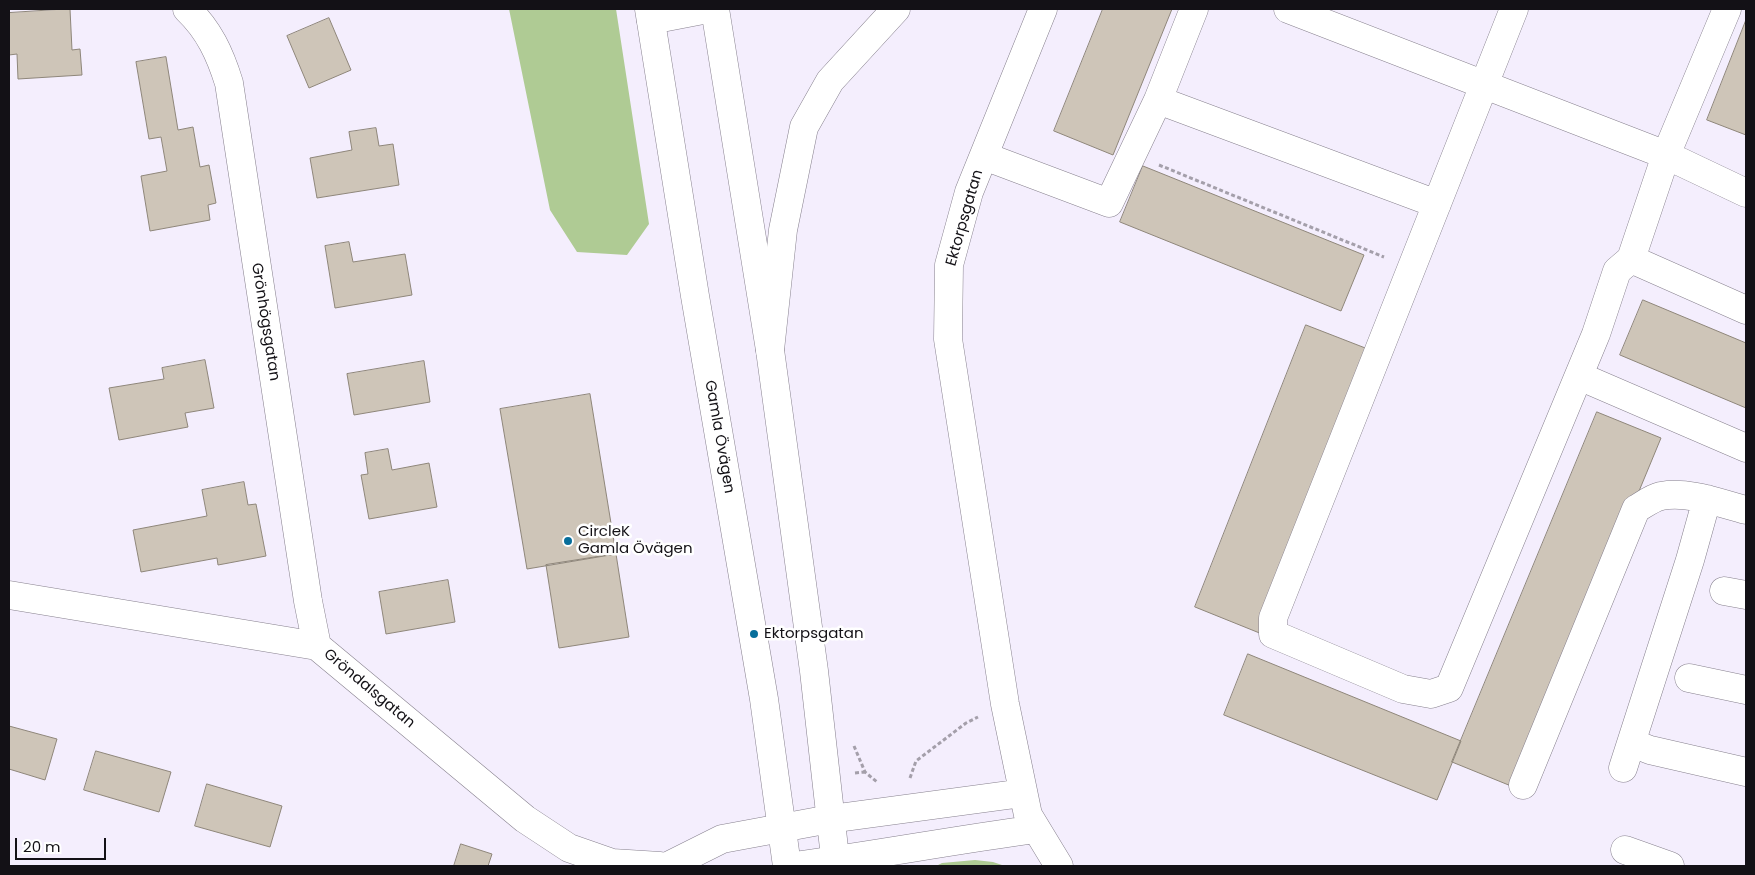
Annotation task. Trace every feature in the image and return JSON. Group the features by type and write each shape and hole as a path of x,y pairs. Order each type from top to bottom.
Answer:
{"main road":[{"name":"Grönhögsgatan","path":"187,9 200,21 219,52 229,83 296,524 317,646"},
{"path":"650,14 708,9"},
{"path":"715,9 770,350 814,671 836,864"},
{"path":"770,350 783,230 804,127 830,81 896,9"},
{"name":"Ektorpsgatan","path":"1043,9 970,192 949,264 948,339 966,470 1005,704 1023,793 1028,815 1059,866"},
{"path":"984,156 1109,203 1158,100 1194,9"},
{"path":"1288,9 1666,155 1746,193"},
{"path":"1514,9 1413,269 1273,618 1273,634 1403,689 1431,694 1449,688 1596,334 1617,271 1631,259 1666,155 1727,9"},
{"name":"Gamla Övägen","path":"650,14 698,316 764,700 787,866"},
{"path":"1158,100 1438,204"},
{"path":"1631,259 1746,310"},
{"path":"1579,376 1746,448"},
{"path":"1523,785 1636,508 1659,497 1680,494 1746,510"},
{"path":"1706,499 1690,560 1627,756 1650,750 1746,772"},
{"name":"Gröndalsgatan","path":"9,595 317,646 525,819 569,848 612,863 660,866"},
{"path":"1689,678 1746,690"},
{"path":"668,866 722,839 830,819 1023,793"},
{"path":"794,866 836,864 1036,829"},
{"path":"1625,850 1670,866"}],"path":[{"path":"1132,154 1413,269"},
{"path":"906,810 907,788 916,761 966,723 1005,704"}],"green space":[{"path":"509,9 616,9 649,224 627,255 577,252 550,210"},
{"path":"975,860 993,862 1005,866 936,866 942,863"}],"building":[{"path":"70,9 72,50 80,49 82,75 18,79 17,54 9,55 9,13"},
{"path":"1103,9 1172,9 1113,155 1054,131"},
{"path":"329,18 351,70 309,88 287,36"},
{"path":"1746,20 1746,135 1707,120"},
{"path":"166,57 178,130 193,127 200,167 209,165 216,203 208,205 210,220 150,231 141,176 167,171 161,137 149,139 136,62"},
{"path":"376,128 379,146 393,144 399,185 317,198 310,158 352,150 349,132"},
{"path":"1143,166 1364,255 1341,311 1120,222"},
{"path":"349,242 353,262 405,254 412,295 335,308 325,246"},
{"path":"1643,300 1746,343 1746,408 1620,355"},
{"path":"1306,325 1373,351 1262,634 1195,607"},
{"path":"205,360 214,408 185,413 188,427 119,440 109,388 164,379 162,368"},
{"path":"424,361 430,402 354,415 347,374"},
{"path":"590,394 616,554 527,569 500,409"},
{"path":"1597,412 1661,438 1516,788 1452,762"},
{"path":"388,449 392,470 429,463 437,507 369,519 361,475 368,474 365,453"},
{"path":"244,482 248,505 256,504 266,556 218,565 217,558 141,572 133,530 207,516 202,490"},
{"path":"616,554 629,637 559,648 546,565"},
{"path":"448,580 455,622 386,634 379,592"},
{"path":"1248,654 1461,741 1437,800 1224,715"},
{"path":"9,726 57,739 45,780 9,769"},
{"path":"96,751 171,772 159,812 84,790"},
{"path":"207,784 282,806 270,847 195,826"},
{"path":"461,844 492,854 488,866 454,866"}],"place":[{"name":"CircleK Gamla Övägen","path":"568,541"},
{"name":"Ektorpsgatan","path":"754,634"}]}
